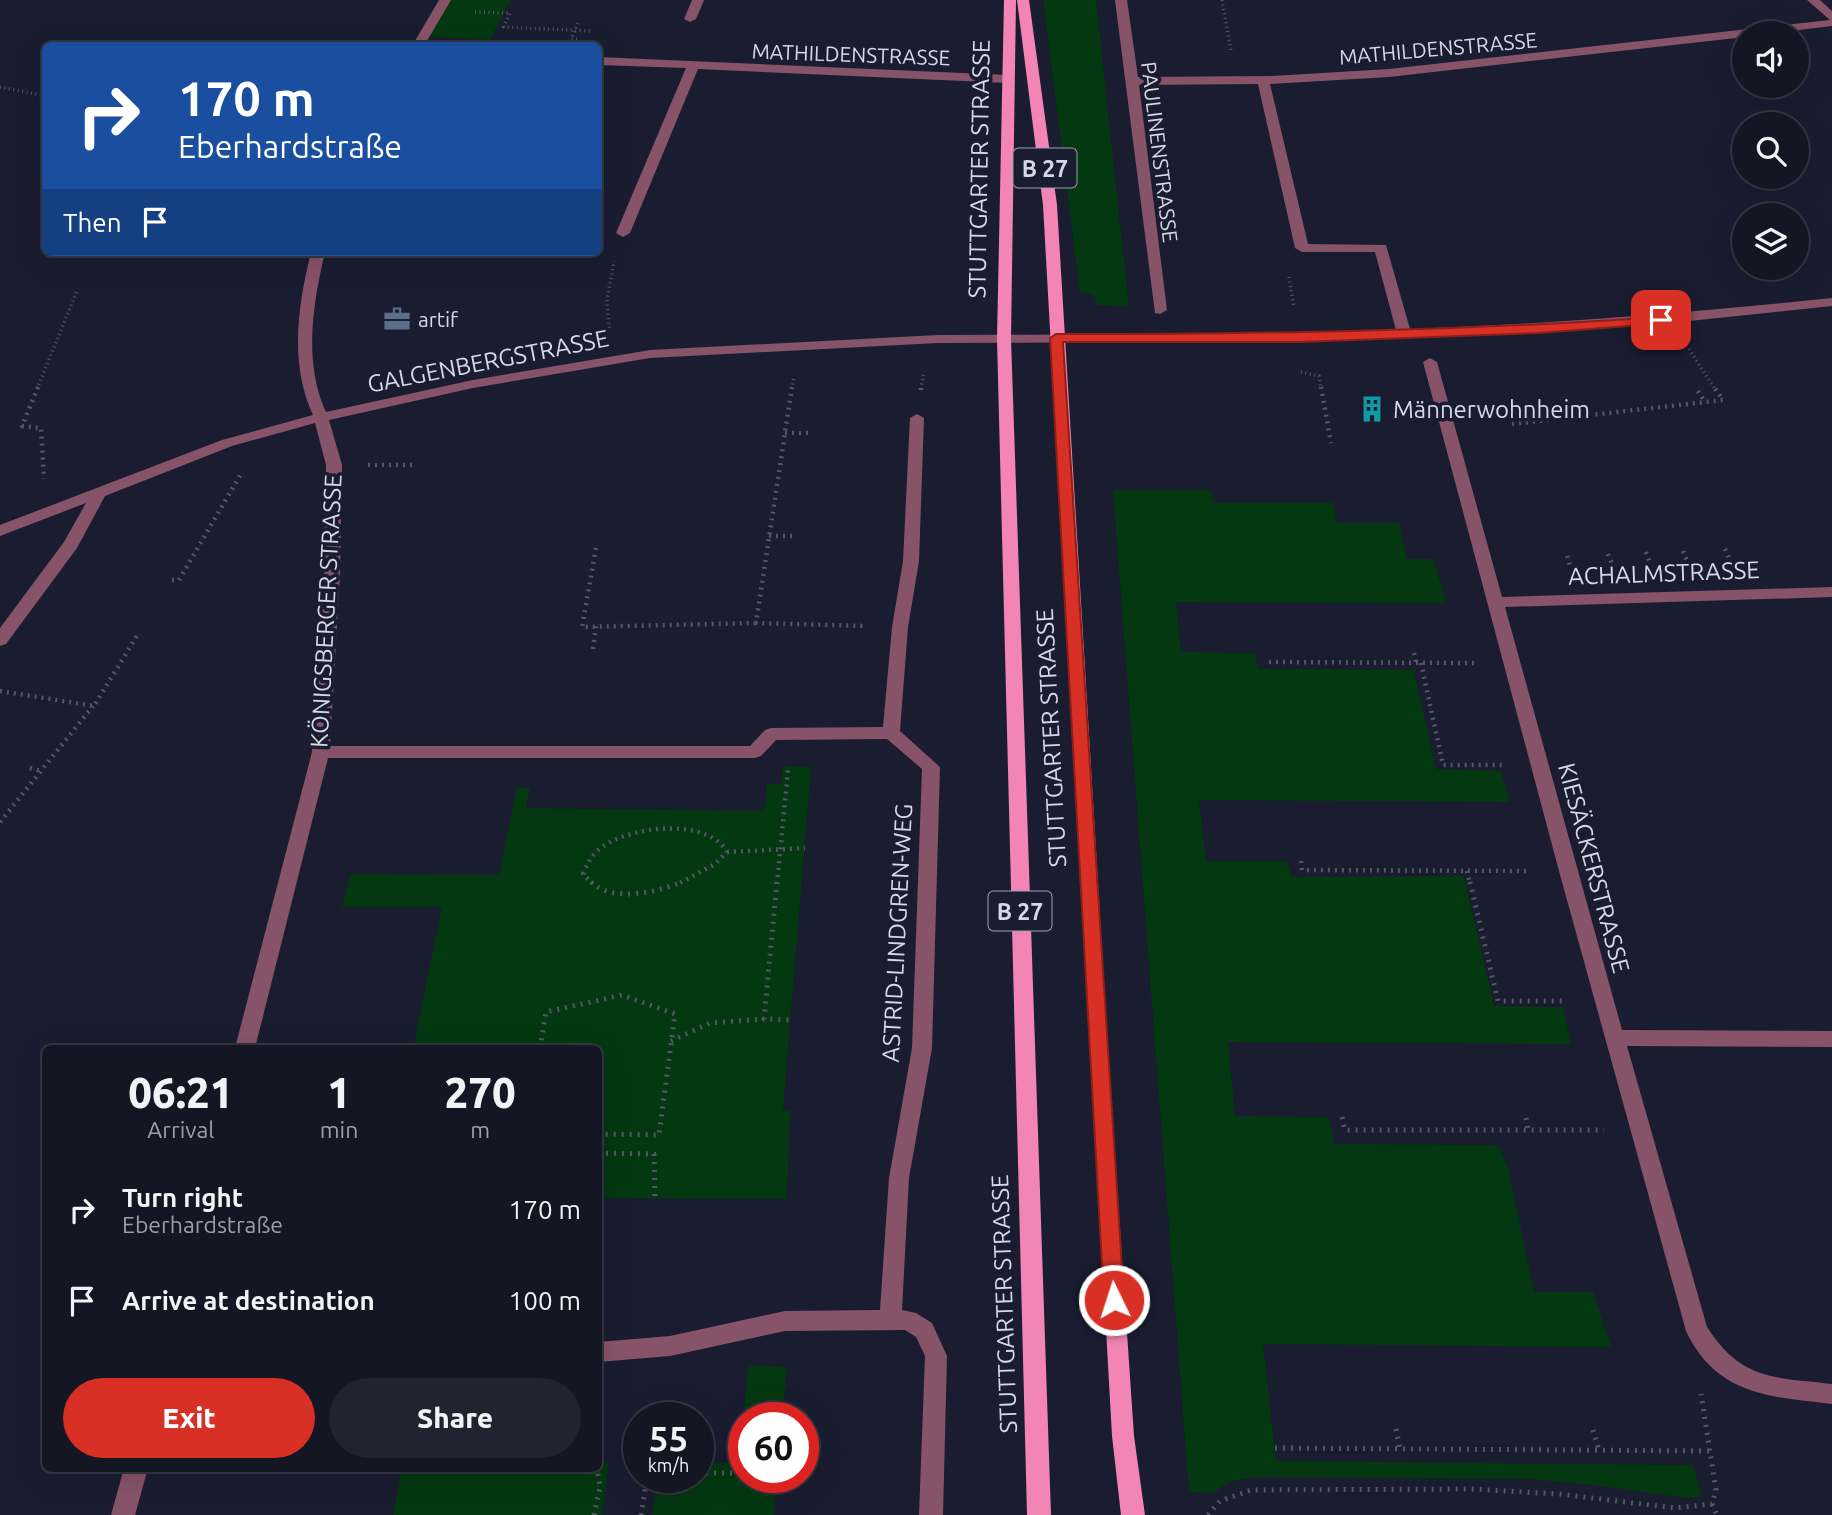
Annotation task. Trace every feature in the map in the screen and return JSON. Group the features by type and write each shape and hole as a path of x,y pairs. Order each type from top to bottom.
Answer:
{"main road":[{"name":"STUTTGARTER STRASSE","path":"1010,0 1004,339 1039,1515"},
{"name":"STUTTGARTER STRASSE","path":"1023,0 1050,205 1119,1381 1133,1515"}],"street":[{"path":"420,42 445,0"},
{"path":"690,19 698,0"},
{"name":"PAULINENSTRASSE","path":"1121,0 1160,310"},
{"path":"1813,0 1832,17"},
{"name":"MATHILDENSTRASSE","path":"1809,26 1832,23"},
{"name":"MATHILDENSTRASSE","path":"1133,81 1237,81 1435,70 1732,35"},
{"name":"MATHILDENSTRASSE","path":"602,61 1008,79"},
{"path":"623,233 693,66"},
{"path":"1263,80 1302,248 1381,248 1404,334"},
{"name":"KÖNIGSBERGER STRASSE","path":"246,1045 321,752 332,573 334,465 321,417 309,391 305,331 307,298 317,256"},
{"name":"GALGENBERGSTRASSE","path":"0,531 227,443 321,417 473,384 614,359 684,351 956,339 1293,338 1539,329 1669,320 1832,302"},
{"name":"KIESÄCKERSTRASSE","path":"1430,362 1697,1331 1708,1351 1720,1365 1733,1374 1766,1386 1832,1394"},
{"path":"321,752 755,752 771,734 891,733 900,627 911,561 917,418"},
{"path":"0,640 71,544 100,491"},
{"name":"ACHALMSTRASSE","path":"1497,602 1832,592"},
{"name":"ASTRID-LINDGREN-WEG","path":"890,1320 899,1178 922,1048 931,767 891,733"},
{"path":"1616,1038 1832,1039"},
{"path":"602,1352 706,1340 745,1328 785,1321 908,1320 923,1331 936,1356 931,1515"},
{"path":"123,1515 135,1472"}],"path":[{"path":"1222,0 1237,81"},
{"path":"504,13 510,13 504,27 596,31"},
{"path":"0,88 42,95"},
{"path":"614,359 607,300 613,265 623,233"},
{"path":"1288,272 1293,370 1319,376 1331,443"},
{"path":"46,512 41,428 22,426 77,291"},
{"path":"1512,424 1723,400 1669,320"},
{"path":"917,418 924,368 955,368 956,339"},
{"path":"756,623 799,345"},
{"path":"1698,391 1706,402"},
{"path":"1601,408 1604,414"},
{"path":"785,433 808,433"},
{"path":"172,580 179,580 249,461"},
{"path":"769,536 797,536"},
{"path":"597,548 582,627 756,623 900,627"},
{"path":"593,649 596,626"},
{"path":"0,822 94,706 138,634 131,634"},
{"path":"1281,653 1284,662"},
{"path":"1414,653 1443,765 1541,766"},
{"path":"1269,662 1473,663"},
{"path":"0,691 94,706"},
{"path":"764,1019 792,734"},
{"path":"30,768 41,771"},
{"path":"727,852 723,843 708,833 680,828 652,831 621,837 602,846 588,859 583,874 589,883 603,891 626,895 651,891 701,874 719,862 727,852 780,847 805,848"},
{"path":"1301,861 1302,870 1528,871"},
{"path":"1460,862 1465,871 1498,1001 1606,1002"},
{"path":"540,1045 546,1012 622,995 675,1014 659,1135 602,1134"},
{"path":"671,1041 710,1023 790,1020"},
{"path":"1342,1117 1345,1130 1640,1130"},
{"path":"1526,1118 1528,1130"},
{"path":"602,1153 654,1154 655,1198"},
{"path":"1708,1351 1700,1377 1702,1409 1716,1489 1712,1504 1717,1515"},
{"path":"1396,1429 1400,1449"},
{"path":"1593,1430 1599,1450"},
{"path":"1275,1448 1710,1451"},
{"path":"594,1515 600,1487 598,1472"},
{"path":"1208,1515 1210,1509 1227,1497 1251,1490 1517,1490 1602,1498 1687,1512 1702,1511 1712,1504"},
{"path":"641,1515 645,1493"}],"green space":[{"path":"445,0 510,0 490,40 423,36"},
{"path":"1043,0 1096,0 1129,307 1097,305 1094,295 1080,292"},
{"path":"1113,490 1211,490 1213,503 1333,503 1337,523 1399,523 1407,559 1434,559 1446,603 1176,602 1181,652 1255,653 1258,669 1414,670 1436,769 1501,771 1510,802 1199,800 1206,861 1287,861 1292,877 1464,876 1494,1006 1563,1007 1571,1044 1228,1042 1235,1116 1329,1117 1334,1144 1499,1145 1509,1172 1534,1292 1593,1292 1611,1347 1263,1344 1276,1461 1693,1465 1701,1493 1698,1497 1686,1498 1528,1479 1258,1477 1232,1481 1212,1493 1189,1492"},
{"path":"783,766 811,767 783,1110 790,1111 787,1199 602,1198 602,1045 414,1045 442,907 342,907 351,874 499,875 517,787 530,788 526,808 764,811 767,784 781,784"},
{"path":"748,1365 787,1367 784,1402 745,1402"},
{"path":"602,1463 609,1463 602,1515 393,1515 401,1472 602,1472"},
{"path":"714,1463 728,1463 728,1493 776,1493 774,1515 652,1515 655,1493 714,1493"}],"place":[{"name":"artif","path":"397,319"},
{"name":"Männerwohnheim","path":"1372,409"}],"route":[{"path":"1114,1300 1056,338 1300,338 1539,329 1661,320"}]}
